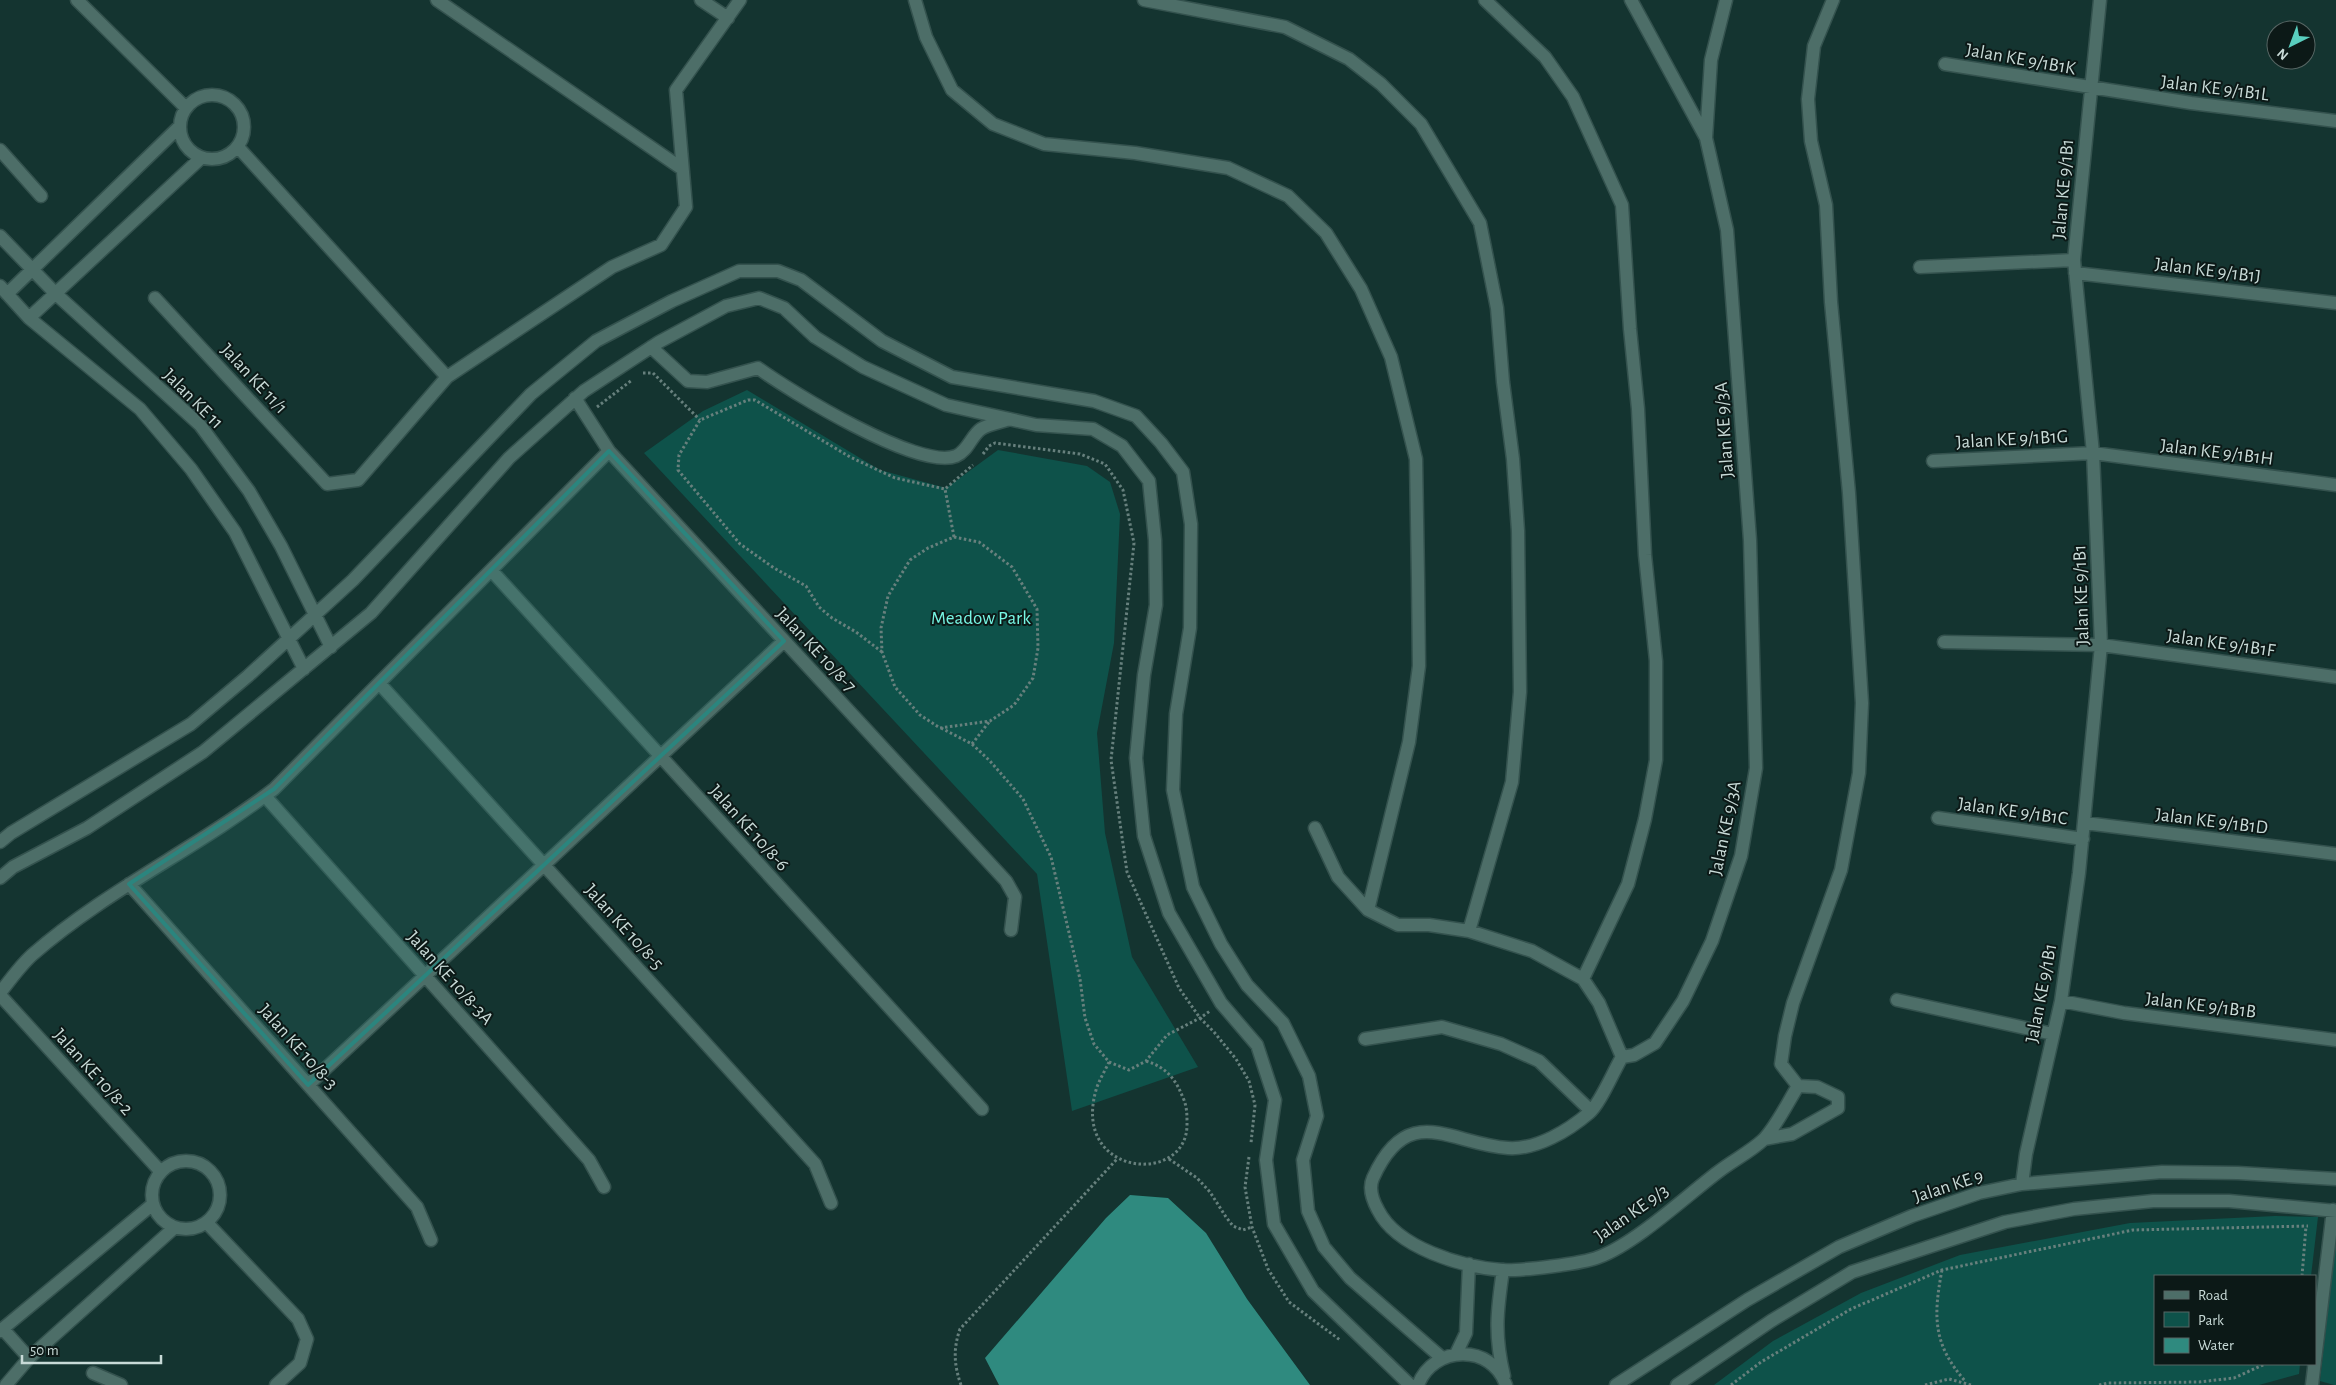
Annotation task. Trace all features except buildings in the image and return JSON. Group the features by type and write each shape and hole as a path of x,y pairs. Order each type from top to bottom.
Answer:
{"street":[{"path":"77,0 185,107"},
{"path":"437,0 681,168"},
{"path":"701,0 728,18"},
{"path":"238,147 447,377 612,267 661,245 686,207 681,168 676,90 740,0"},
{"path":"915,0 926,37 952,90 994,124 1044,144 1135,153 1228,168 1288,196 1326,233 1361,289 1391,357 1416,459 1419,666 1410,742 1368,910"},
{"path":"1144,0 1285,27 1348,59 1381,84 1421,124 1480,223 1497,308 1503,382 1513,459 1518,531 1520,692 1512,782 1490,865 1469,931"},
{"path":"1485,0 1545,58 1573,97 1622,205 1630,329 1638,409 1645,555 1656,661 1656,760 1645,819 1628,884 1583,979"},
{"name":"Jalan KE 9/3A","path":"1622,1057 1634,1055 1655,1043 1683,1001 1712,941 1741,856 1756,768 1750,540 1727,230 1706,138 1631,0"},
{"name":"Jalan KE 9/3A","path":"1706,138 1712,60 1726,0"},
{"path":"1798,1086 1781,1064 1784,1036 1793,1003 1841,870 1859,773 1862,703 1849,493 1830,302 1826,205 1811,141 1808,98 1814,46 1832,0"},
{"name":"Jalan KE 9/1B1","path":"2022,1184 2061,1001 2083,839 2101,645 2093,453 2074,260 2100,0"},
{"name":"Jalan KE 9/1B1K","path":"1945,64 2090,89"},
{"name":"Jalan KE 9/1B1L","path":"2090,89 2336,121"},
{"path":"179,126 185,146 201,158 222,158 238,147 245,128 239,108 222,96 202,95 185,107 179,126 32,270 3,290 29,318 140,409 190,469 235,532 304,669"},
{"path":"0,150 41,196"},
{"path":"29,318 201,158"},
{"name":"Jalan KE 11","path":"0,236 56,294 200,426 249,491 281,546 331,647"},
{"path":"1920,267 2074,260"},
{"path":"0,842 26,823 191,724 289,639 353,580 531,394 596,341 672,301 739,271 778,271 801,280 882,340 952,377 1094,401 1136,416 1161,443 1183,472 1191,524 1190,628 1176,714 1173,790 1193,887 1221,944 1247,985 1283,1023 1309,1076 1317,1116 1304,1160 1307,1202 1308,1211 1324,1247 1350,1278 1442,1358"},
{"name":"Jalan KE 9/1B1J","path":"2075,273 2336,303"},
{"name":"Jalan KE 11/1","path":"155,298 327,484 358,480 447,377"},
{"path":"0,878 13,867 87,828 203,752 331,647 371,613 509,458 575,398 650,347 726,306 760,298 784,308 815,337 863,367 946,405 1036,425 1093,429 1122,446 1149,481 1155,540 1156,605 1144,675 1136,758 1144,836 1169,912 1220,1003 1256,1045 1276,1100 1266,1160 1274,1224 1313,1291 1410,1385"},
{"path":"650,347 688,381 707,382 758,368 781,384 854,426 931,458 955,457 968,447 981,429 1010,419"},
{"name":"Jalan KE 10/8-7","path":"575,398 608,450 1006,881 1015,897 1011,930"},
{"path":"0,994 31,956 129,884 265,796 608,450"},
{"name":"Jalan KE 9/1B1G","path":"1933,461 2093,453"},
{"name":"Jalan KE 9/1B1H","path":"2093,453 2336,485"},
{"name":"Jalan KE 10/8-6","path":"491,570 982,1109"},
{"path":"308,1085 784,641"},
{"name":"Jalan KE 9/1B1F","path":"1944,642 2101,645 2336,676"},
{"name":"Jalan KE 10/8-5","path":"379,683 815,1164 831,1203"},
{"name":"Jalan KE 10/8-3A","path":"265,796 589,1160 604,1187"},
{"name":"Jalan KE 9/1B1C","path":"1938,818 2083,839"},
{"name":"Jalan KE 9/1B1D","path":"2084,823 2336,854"},
{"path":"1314,828 1338,877 1368,910 1398,925 1438,926 1469,931 1532,951 1583,979 1599,1003 1622,1057 1592,1111 1561,1133 1534,1144 1509,1148 1431,1131 1416,1132 1396,1145 1380,1164 1371,1181 1371,1198 1380,1215 1399,1234 1422,1249 1469,1264 1503,1270 1497,1309 1496,1346 1505,1383"},
{"name":"Jalan KE 10/8-3","path":"129,884 417,1207 431,1240"},
{"name":"Jalan KE 10/8-2","path":"0,994 161,1172"},
{"path":"1897,1000 2053,1034"},
{"name":"Jalan KE 9/1B1B","path":"2061,1001 2124,1013 2336,1040"},
{"path":"1365,1039 1442,1027 1501,1044 1539,1061 1592,1111"},
{"name":"Jalan KE 9/3","path":"1503,1270 1565,1264 1599,1258 1633,1238 1764,1139 1798,1086 1817,1087 1838,1097 1838,1108 1792,1134 1764,1139"},
{"path":"192,1161 203,1165 212,1172 218,1182 220,1199 215,1215 207,1223 191,1229 174,1228 157,1214 153,1204 152,1192 154,1182 161,1172 175,1163 192,1161"},
{"name":"Jalan KE 9","path":"1616,1385 1747,1300 1839,1247 1912,1216 1979,1193 2022,1184 2162,1172 2238,1173 2336,1179"},
{"path":"1677,1385 1771,1321 1852,1272 2005,1222 2074,1209 2153,1201 2229,1201 2335,1210 2331,1227 2316,1352"},
{"path":"29,1358 2,1330 153,1204"},
{"path":"207,1223 298,1319 307,1339 300,1363 276,1385"},
{"path":"6,1385 29,1358 174,1228"},
{"path":"1456,1354 1466,1333 1469,1264"},
{"path":"1418,1385 1430,1365 1442,1358 1456,1354 1471,1354 1485,1359 1496,1368 1505,1383"},
{"path":"2312,1385 2314,1365"},
{"path":"93,1373 121,1385"}],"path":[{"path":"585,414 646,371 653,373 700,420"},
{"path":"882,652 856,632 819,608 806,586 774,568 740,544 678,470 679,455 700,420 748,400 755,400 809,434 895,478 945,489"},
{"path":"972,744 990,721 1014,705 1033,678 1038,648 1037,610 1012,567 979,542 954,537 928,548 910,560 888,596 881,628 882,652 895,687 920,715 940,728 972,744 990,761 1023,799 1051,856 1080,979 1085,1018 1094,1044 1109,1062 1129,1070 1146,1061 1166,1035 1200,1018 1220,1003"},
{"path":"940,728 990,721"},
{"path":"1109,1062 1096,1090 1094,1131 1104,1147 1117,1159 1147,1165 1169,1159 1178,1150 1187,1131 1186,1106 1178,1086 1162,1066 1146,1061"},
{"path":"961,1385 954,1364 956,1340 960,1329 1117,1159"},
{"path":"1169,1159 1197,1178 1233,1226 1243,1230 1252,1227"},
{"path":"2302,1275 2306,1226"},
{"path":"1731,1385 1761,1362 1851,1309 1942,1270 2133,1230 2331,1227"},
{"path":"1942,1270 1936,1301 1938,1335 1951,1365 1971,1385"},
{"path":"2099,1385 2118,1382 2199,1382 2234,1378 2263,1365"},
{"path":"1925,1385 1949,1379 1966,1382"}],"highlighted area":[{"path":"609,451 784,641 308,1085 129,884 274,789"}],"green space":[{"name":"Meadow Park","path":"747,390 880,470 946,488 998,450 1087,466 1110,482 1120,514 1114,643 1097,733 1105,833 1132,957 1198,1067 1072,1111 1037,874 644,453 703,411"},
{"path":"2275,1216 2318,1217 2311,1275 2154,1275 2154,1365 2300,1365 2299,1374 2259,1385 1714,1385 1773,1341 1861,1293 1960,1255 2130,1223"},
{"path":"2336,1238 2336,1385 2334,1385 2320,1381"}],"water":[{"path":"1130,1195 1168,1198 1206,1233 1247,1299 1310,1385 999,1385 985,1358 1106,1218"}]}
